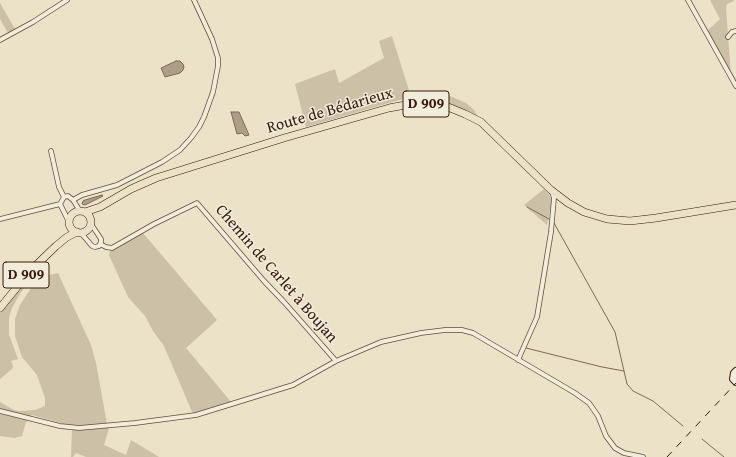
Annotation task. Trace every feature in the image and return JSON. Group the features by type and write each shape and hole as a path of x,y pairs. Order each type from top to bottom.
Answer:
{"main road":[{"name":"Route de Bédarieux","path":"82,212 111,201 131,189 169,174 284,138 389,108 411,104 428,104 448,107 481,122 551,190 568,203 584,212 607,219 630,221 736,206"},
{"name":"Route de Bédarieux","path":"91,222 111,201"},
{"path":"82,212 91,222 86,231 79,233 70,224 74,213 82,212"},
{"name":"D 909","path":"56,246 68,231 70,224"},
{"name":"D 909","path":"0,308 30,271 56,246 67,237 79,233"}],"street":[{"path":"0,40 33,22 67,0"},
{"path":"73,200 82,195 117,185 162,162 180,150 199,127 204,118 213,92 218,58 214,44 194,0"},
{"path":"688,0 736,86"},
{"path":"728,37 732,32 736,31"},
{"path":"51,151 59,187 64,197"},
{"path":"518,360 537,317 551,232 554,198 551,190"},
{"path":"64,197 68,196 73,200 82,212"},
{"path":"0,219 60,204 64,197"},
{"name":"Chemin de Carlet à Boujan","path":"100,244 112,248 154,224 197,203 264,281 336,361"},
{"path":"60,204 70,224"},
{"path":"79,233 92,246 97,246 100,244 102,240 101,237 91,222"},
{"path":"0,411 60,426 79,428 135,423 196,415 293,385 336,361 381,342 421,333 445,330 462,330 473,333 575,393 589,403 598,416 606,436 615,448 624,453 643,457"},
{"path":"736,371 733,379 736,382"}],"shaded area":[{"path":"710,0 734,1 727,4 726,8 731,75 707,31 720,19"},
{"path":"0,3 15,29 8,33 0,19"},
{"path":"392,36 411,97 306,127 295,84 335,69 339,83 384,58 379,41"},
{"path":"176,61 180,61 183,64 183,70 180,73 165,77 161,68"},
{"path":"427,96 450,96 466,103 474,110 479,118 418,101"},
{"path":"231,112 239,112 249,135 245,136 242,133 237,134"},
{"path":"544,189 552,199 547,225 524,205"},
{"path":"103,196 85,205 82,204 85,200"},
{"path":"143,233 217,320 186,348 232,403 193,414 164,346 153,331 145,316 128,297 109,255 110,251"},
{"path":"50,269 30,281 21,292 12,308 9,318 9,335 18,359 11,361 13,366 12,369 0,379 0,313 28,278"},
{"path":"58,273 91,345 96,363 107,424 72,426 32,415 30,417 0,409 0,402 14,410 19,411 35,410 45,406 45,398 37,375 22,357 15,336 15,319 20,305 31,288 45,276"},
{"path":"0,412 31,420 26,422 22,436 15,438 0,436"},
{"path":"109,428 104,445 126,455 131,440 159,457 86,457 76,453 73,457 71,457 72,429"}],"waterway":[{"path":"527,207 549,219"},
{"path":"554,223 615,332 627,384 633,391 653,401 683,426"},
{"path":"526,348 624,371"},
{"path":"702,439 724,457"}],"railway":[{"path":"667,457 736,383"}]}
